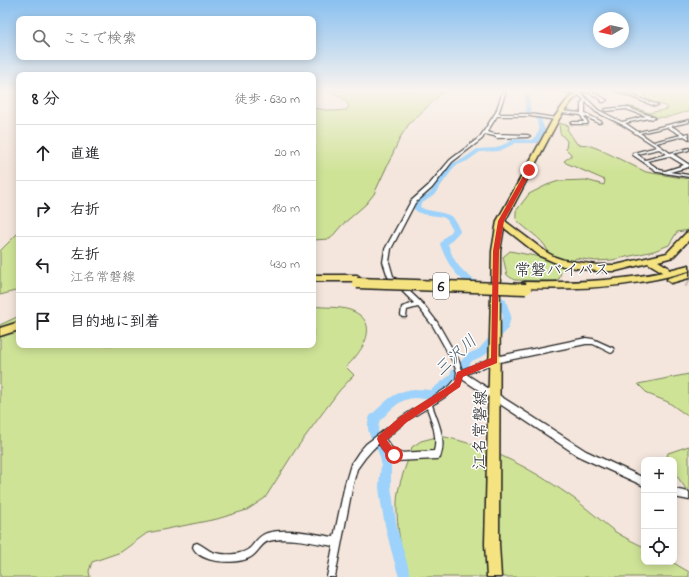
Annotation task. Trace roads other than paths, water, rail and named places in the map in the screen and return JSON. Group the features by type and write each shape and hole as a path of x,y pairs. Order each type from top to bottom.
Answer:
{"main road":[{"name":"江名常磐線","path":"494,577 492,544 496,251 501,221 557,118"},
{"path":"501,221 543,254 557,261 605,269 673,254 689,235"},
{"path":"649,260 665,269"},
{"name":"常磐バイパス","path":"316,278 526,287 601,285 631,282 689,268"},
{"name":"常磐バイパス","path":"526,287 566,291 604,290 636,286 689,275"},
{"name":"常磐バイパス","path":"316,283 357,281"},
{"path":"0,332 16,327"},
{"path":"0,338 16,333"}],"street":[{"path":"330,577 348,484 354,467 362,455 404,419 457,384 460,375 456,361 435,324 419,304 391,277 386,262 388,249 412,202 430,187 451,161 485,133 494,118"},
{"path":"573,123 586,123 584,118"},
{"path":"591,118 597,121"},
{"path":"611,118 688,166"},
{"path":"621,123 646,118"},
{"path":"637,133 689,121"},
{"path":"668,126 689,138"},
{"path":"485,133 499,137 528,136 495,135"},
{"path":"652,143 689,134"},
{"path":"659,148 634,154 659,170 689,176"},
{"path":"644,161 689,149"},
{"path":"665,172 688,166"},
{"path":"404,315 404,309 419,304"},
{"path":"460,375 494,360 590,341 611,350"},
{"path":"460,375 583,454 641,481"},
{"path":"381,439 388,450 397,457 437,455 439,446 438,439 428,403"},
{"path":"677,493 689,496"},
{"path":"197,547 210,556 219,558 249,555 262,540 268,537 301,536 337,542"}],"waterway":[{"name":"三沢川","path":"480,287 466,279 457,270 450,259 444,244 446,240 456,231 451,220 447,216 425,213 416,208 419,203 432,194 453,165 465,160 479,150 497,150 515,141 535,142 542,131 539,118"},
{"name":"三沢川","path":"405,577 391,528 385,486 386,462 381,446 373,433 374,420 398,397 411,393 432,395 452,379 455,373 469,358 482,352 505,326 507,316 502,301 492,294"}],"tunnel":[{"path":"665,269 675,275"},
{"path":"674,274 689,283"}]}
